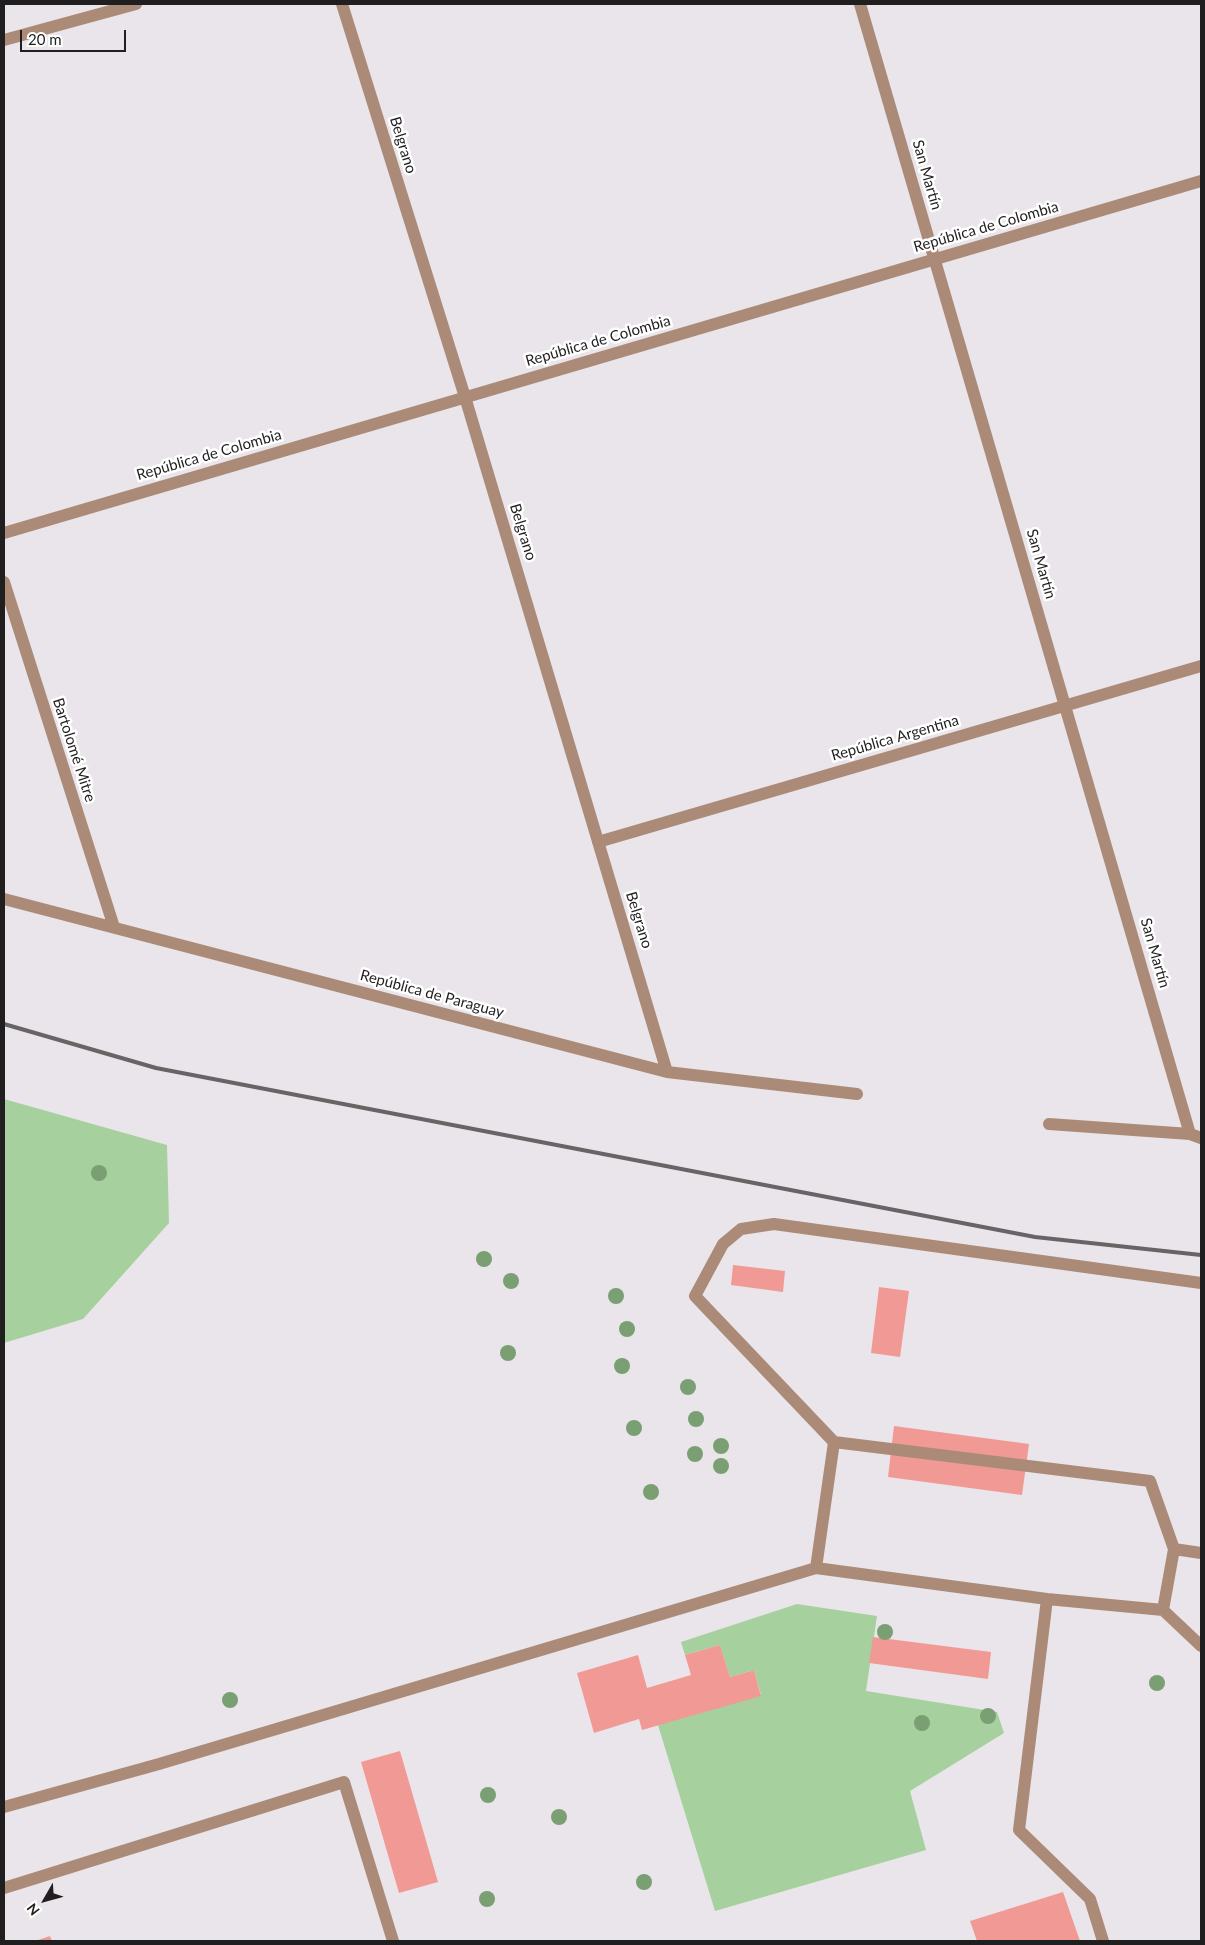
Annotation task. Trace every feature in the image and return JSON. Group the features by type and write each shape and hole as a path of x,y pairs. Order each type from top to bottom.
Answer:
{"street":[{"path":"4,40 136,4"},
{"name":"Belgrano","path":"342,4 465,397 667,1072"},
{"name":"San Martín","path":"860,4 1066,705 1196,1136"},
{"name":"República de Colombia","path":"4,533 1201,181"},
{"name":"Bartolomé Mitre","path":"4,582 114,927"},
{"name":"República Argentina","path":"598,842 1201,666"},
{"name":"República de Paraguay","path":"4,899 667,1072 857,1094"},
{"path":"1049,1124 1196,1136"},
{"path":"1163,1610 1174,1549 1150,1481 834,1442 695,1296 723,1244 741,1228 774,1224 1201,1283"},
{"path":"816,1568 834,1442"},
{"path":"1174,1549 1201,1554"},
{"path":"4,1807 159,1764 816,1568 1048,1599 1163,1610 1201,1646"},
{"path":"1048,1599 1020,1830 1090,1899 1103,1941"},
{"path":"4,1888 344,1782 393,1941"}],"green space":[{"path":"4,1099 167,1145 169,1223 83,1319 4,1343"},
{"path":"797,1604 877,1616 866,1691 997,1712 1004,1733 910,1791 926,1850 715,1911 658,1725 761,1695 754,1670 730,1677 720,1645 685,1655 681,1642"}],"building":[{"path":"733,1265 785,1271 783,1292 731,1285"},
{"path":"879,1287 909,1291 900,1357 871,1353"},
{"path":"894,1426 1029,1444 1022,1495 888,1477"},
{"path":"873,1637 991,1652 988,1679 869,1663"},
{"path":"720,1645 730,1677 754,1670 761,1696 642,1730 639,1719 594,1733 577,1673 638,1655 647,1688 691,1675 685,1655"},
{"path":"400,1751 438,1882 399,1893 361,1762"},
{"path":"1063,1892 1080,1941 977,1941 970,1921"},
{"path":"50,1936 52,1941 35,1941"}],"railway":[{"path":"4,1024 156,1068 1035,1237 1201,1255"}]}
